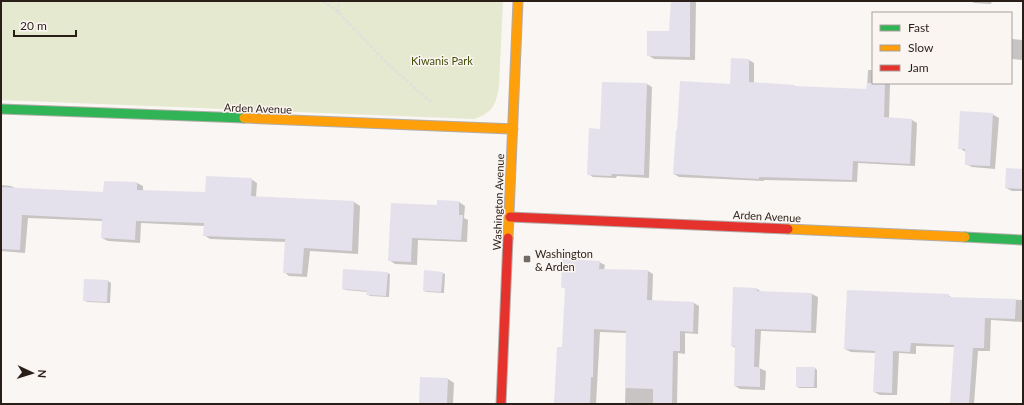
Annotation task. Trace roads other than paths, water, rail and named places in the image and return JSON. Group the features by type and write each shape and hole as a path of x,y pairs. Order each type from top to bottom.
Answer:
{"street":[{"name":"Washington Avenue","path":"501,404 518,1"},
{"name":"Arden Avenue","path":"1,110 513,129"},
{"name":"Arden Avenue","path":"510,217 1023,240"}],"place":[{"name":"Washington & Arden","path":"527,259"}],"park label":[{"name":"Kiwanis Park","path":"442,60"}]}
